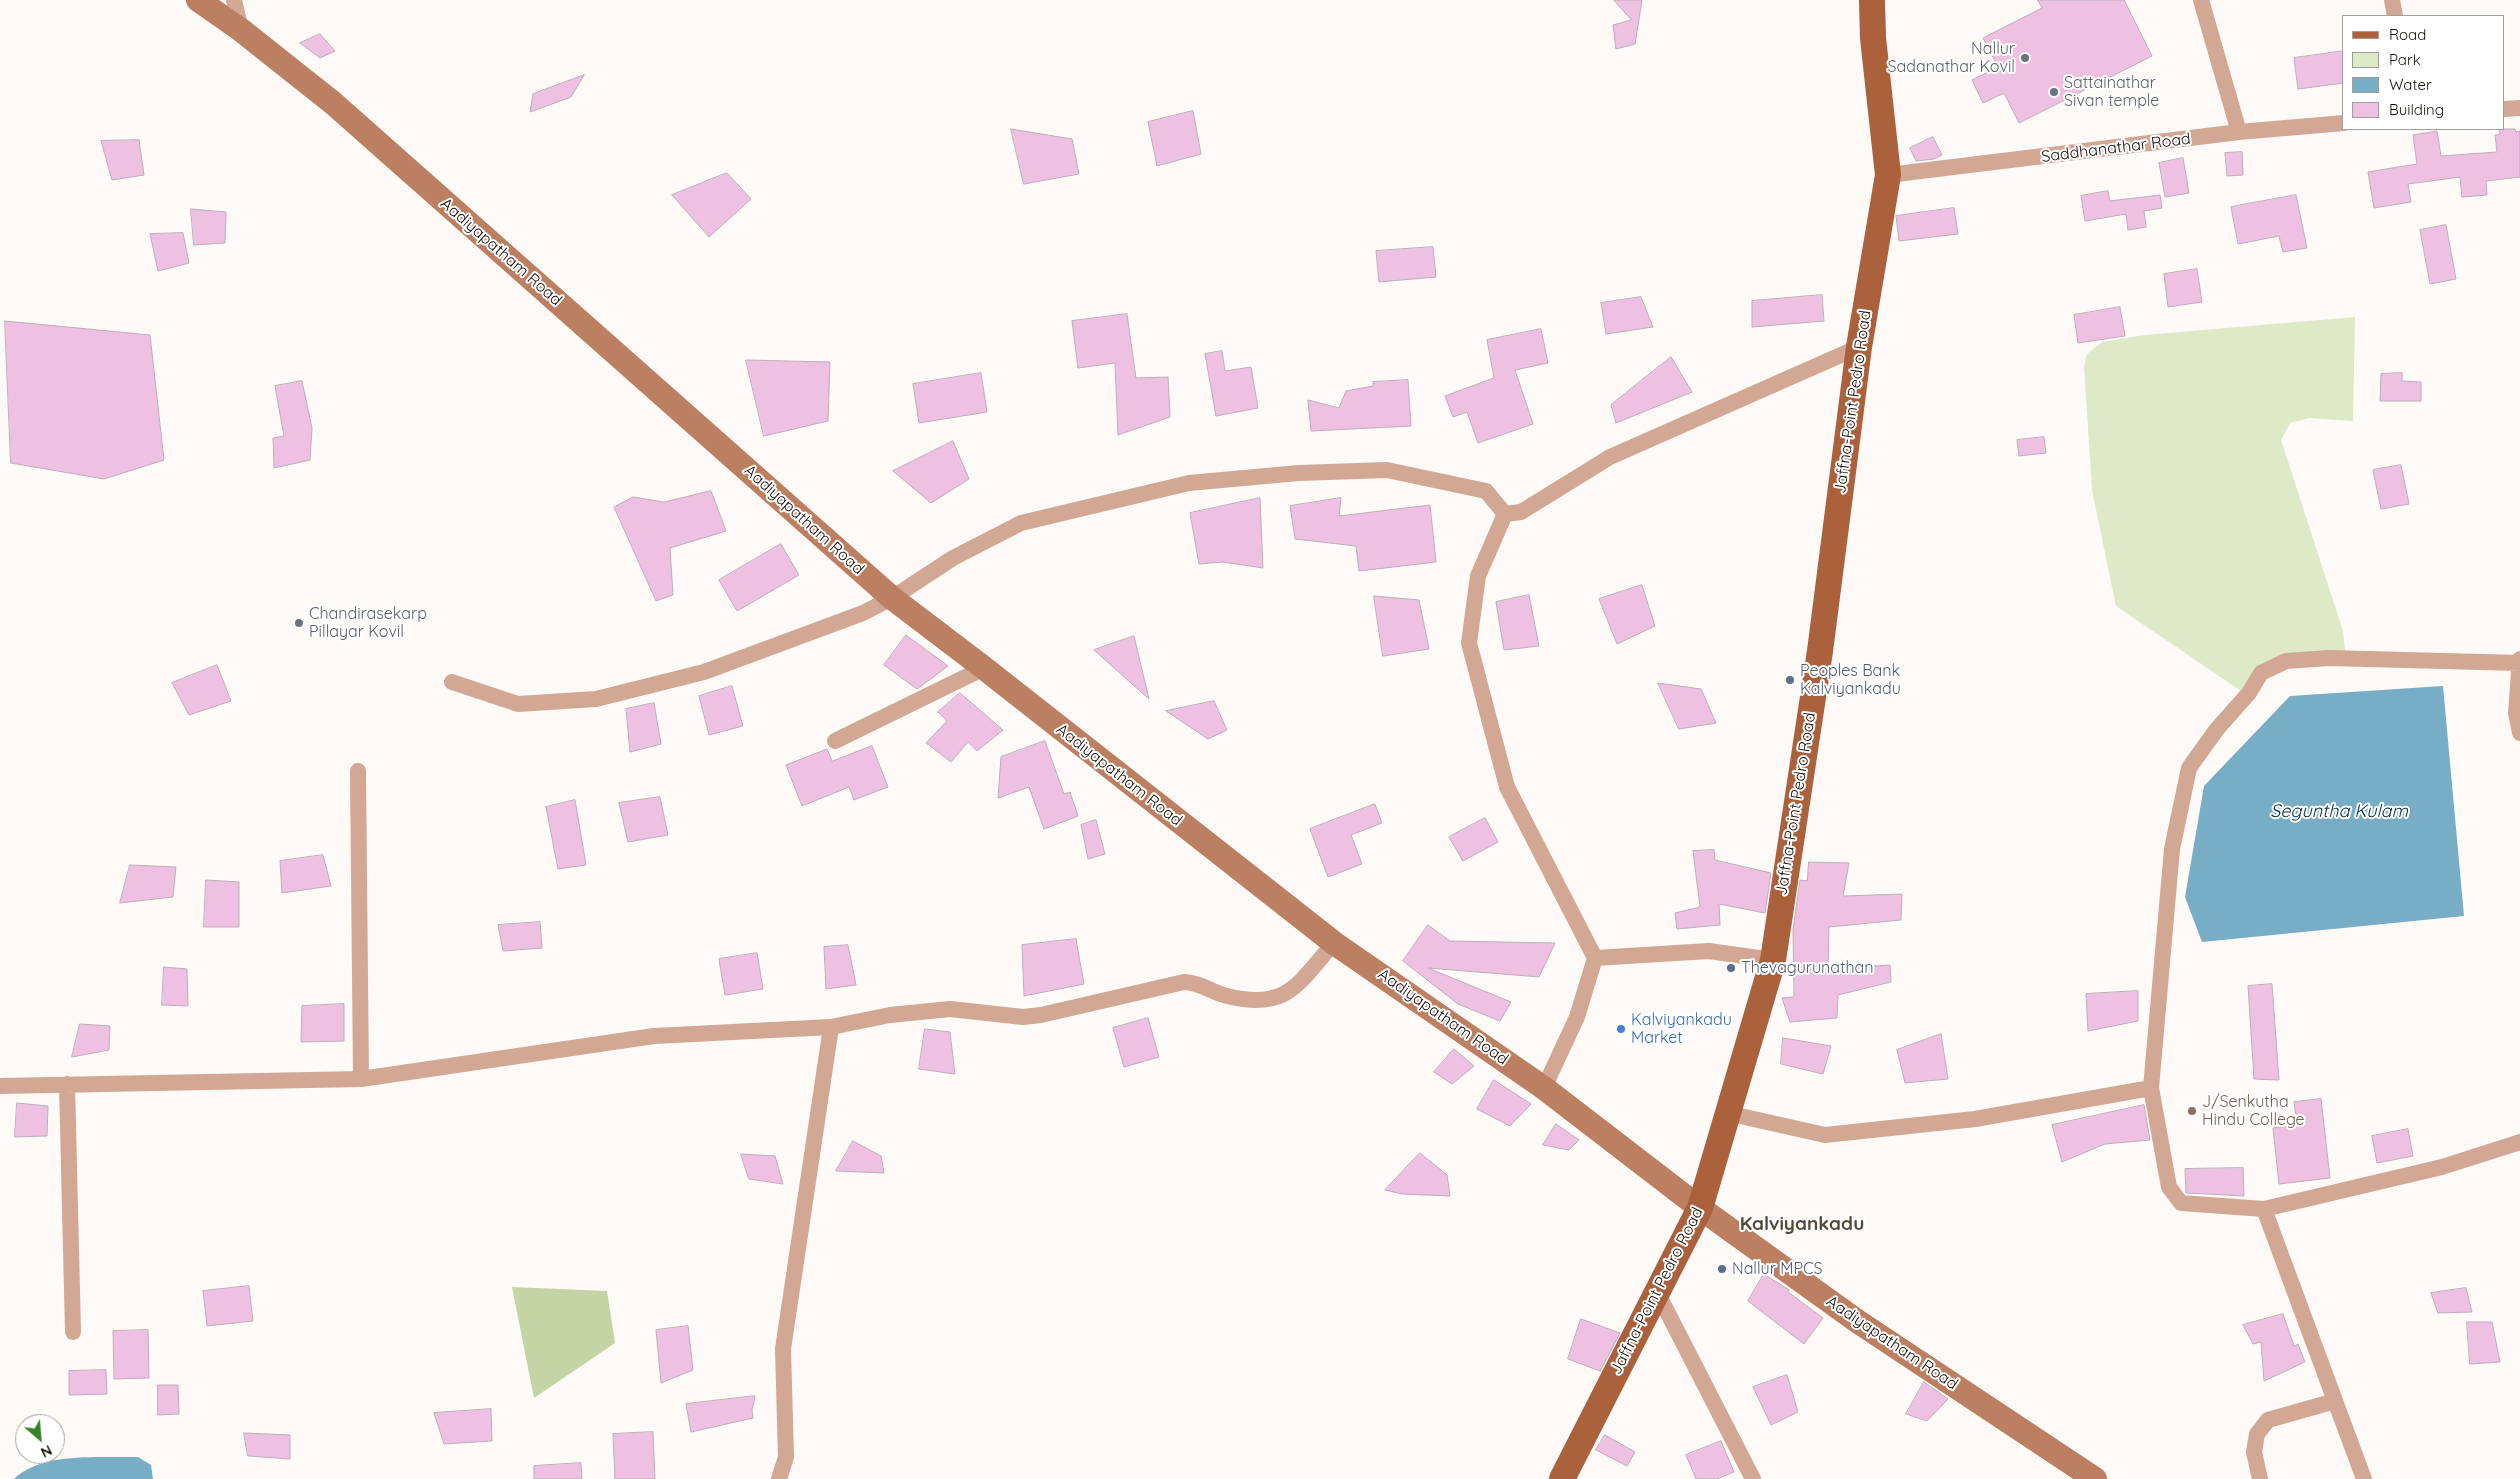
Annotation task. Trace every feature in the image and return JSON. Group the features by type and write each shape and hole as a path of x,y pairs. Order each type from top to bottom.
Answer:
{"main road":[{"name":"Jaffna-Point Pedro Road","path":"1562,1479 1700,1208 1773,960 1818,661 1859,347 1888,175 1873,38 1872,0"}],"street":[{"name":"Aadiyapatham Road","path":"198,0 241,30 340,110 892,598 1334,942 1544,1088 1700,1208 1857,1321 2095,1479"},
{"path":"234,0 241,30"},
{"path":"2201,0 2239,132"},
{"path":"2392,0 2395,15"},
{"path":"2505,109 2520,108"},
{"name":"Saddhanathar Road","path":"1888,175 2239,132 2342,123"},
{"path":"1505,514 1521,512 1610,458 1859,347"},
{"path":"452,682 518,704 596,699 704,672 863,613 892,598 953,558 1021,523 1189,482 1299,473 1387,470 1486,491 1505,514"},
{"path":"1505,514 1478,576 1468,643 1507,787 1595,958 1577,1018 1544,1088"},
{"path":"2520,733 2516,713 2519,661 2328,658 2286,661 2261,673 2249,694 2217,729 2189,768 2172,849 2151,1088 2169,1187 2181,1203 2264,1209 2442,1167 2520,1142"},
{"path":"835,741 984,668"},
{"path":"358,771 361,1078"},
{"path":"0,1086 361,1078 654,1036 832,1027 890,1015 950,1009 1023,1017 1041,1015 1184,982 1191,982 1227,996 1266,1002 1291,990 1334,942"},
{"path":"1595,958 1709,951 1773,960"},
{"path":"779,1479 786,1456 784,1349 832,1027"},
{"path":"67,1084 73,1332"},
{"path":"1727,1113 1825,1135 1974,1119 2151,1088"},
{"path":"2264,1209 2364,1479"},
{"path":"1657,1292 1752,1479"},
{"path":"2260,1479 2254,1452 2257,1434 2268,1420 2335,1401"}],"green space":[{"path":"2355,317 2353,421 2309,418 2290,423 2281,440 2343,631 2346,660 2286,661 2247,695 2116,606 2092,490 2084,366 2087,354 2102,342 2145,335"},
{"path":"512,1287 607,1291 615,1343 534,1398"}],"water":[{"name":"Seguntha Kulam","path":"2443,686 2464,916 2202,942 2185,897 2204,786 2290,696"},
{"path":"138,1457 151,1465 153,1479 14,1479 26,1470 40,1464 65,1464 65,1459"}],"building":[{"path":"1614,0 1642,0 1635,44 1616,49 1613,25 1631,20"},
{"path":"2038,0 2124,0 2152,56 2019,123 2004,93 1983,103 1972,80 1998,67 1983,38 2042,8"},
{"path":"320,34 335,51 320,58 300,43"},
{"path":"2342,51 2342,83 2298,89 2294,58"},
{"path":"584,75 571,97 530,112 533,94"},
{"path":"1193,111 1201,154 1157,166 1148,122"},
{"path":"1011,129 1072,139 1079,174 1024,184"},
{"path":"2505,129 2515,129 2516,132 2520,131 2520,177 2486,181 2487,195 2462,197 2460,177 2408,184 2411,202 2374,208 2368,172 2417,164 2413,135 2437,131 2441,156 2497,152 2495,135 2500,134 2499,130"},
{"path":"1933,137 1942,155 1934,159 1916,161 1910,148"},
{"path":"139,140 144,175 112,180 101,141"},
{"path":"2242,152 2243,175 2227,176 2225,153"},
{"path":"2183,158 2189,193 2165,197 2159,163"},
{"path":"727,173 751,199 709,237 672,195"},
{"path":"2108,191 2110,201 2160,195 2162,208 2144,211 2146,227 2128,230 2126,214 2085,221 2081,196"},
{"path":"2296,195 2307,248 2283,252 2279,236 2238,244 2231,207"},
{"path":"1954,208 1958,234 1899,241 1896,216"},
{"path":"191,209 226,212 225,243 194,245"},
{"path":"2446,225 2456,279 2430,284 2420,230"},
{"path":"183,233 189,263 158,271 150,234"},
{"path":"1433,247 1436,277 1379,282 1376,251"},
{"path":"2197,269 2202,302 2168,307 2164,274"},
{"path":"1822,295 1824,321 1752,327 1752,301"},
{"path":"1641,297 1653,327 1606,334 1601,303"},
{"path":"2120,307 2125,336 2078,343 2074,315"},
{"path":"1127,314 1136,378 1168,377 1170,417 1118,435 1115,363 1078,368 1072,321"},
{"path":"5,321 150,335 164,460 104,479 11,463"},
{"path":"1541,329 1548,363 1515,370 1533,424 1478,443 1467,412 1453,417 1445,396 1494,378 1487,340"},
{"path":"1222,351 1225,371 1251,367 1258,408 1216,416 1205,354"},
{"path":"1671,357 1692,392 1616,423 1611,405"},
{"path":"746,360 830,362 828,421 764,436"},
{"path":"981,373 987,412 919,423 913,384"},
{"path":"2402,373 2402,381 2421,382 2421,401 2380,401 2381,374"},
{"path":"1408,380 1411,426 1311,431 1308,400 1339,408 1346,391 1373,386 1373,382"},
{"path":"302,381 312,428 310,460 274,468 273,438 284,436 275,386"},
{"path":"2044,437 2046,453 2019,456 2017,440"},
{"path":"953,441 969,479 931,503 893,471"},
{"path":"2401,465 2409,504 2381,509 2373,470"},
{"path":"711,491 726,531 670,548 673,595 656,601 614,507 633,497 664,502"},
{"path":"1260,498 1263,568 1223,562 1199,564 1190,513"},
{"path":"1341,498 1339,516 1430,505 1436,562 1359,571 1356,546 1295,539 1290,506"},
{"path":"781,544 799,575 737,611 719,580"},
{"path":"1642,585 1655,626 1617,644 1599,599"},
{"path":"1529,595 1539,646 1504,650 1496,602"},
{"path":"1374,596 1419,600 1429,649 1383,656"},
{"path":"906,635 948,666 917,689 884,665"},
{"path":"1134,636 1149,699 1094,650"},
{"path":"217,665 231,701 189,715 172,683"},
{"path":"1658,683 1701,689 1716,723 1679,729"},
{"path":"732,686 743,726 709,735 699,696"},
{"path":"960,693 1003,730 977,751 968,742 951,762 926,743 947,721 938,712"},
{"path":"1214,701 1227,730 1208,739 1166,711"},
{"path":"654,703 661,744 630,752 626,709"},
{"path":"1045,741 1064,794 1070,792 1078,816 1044,829 1029,787 998,798 1001,757"},
{"path":"872,746 888,787 854,800 849,787 802,806 786,765 827,749 832,761"},
{"path":"660,797 668,835 628,842 619,803"},
{"path":"575,800 586,865 558,869 546,807"},
{"path":"1375,804 1382,823 1351,835 1362,864 1328,877 1310,829"},
{"path":"1485,818 1498,842 1463,861 1449,837"},
{"path":"1096,820 1105,854 1088,859 1081,825"},
{"path":"1714,850 1715,860 1771,873 1765,913 1719,904 1720,925 1677,929 1675,913 1700,907 1693,851"},
{"path":"323,855 331,886 282,893 280,861"},
{"path":"1809,862 1849,863 1843,896 1902,894 1901,920 1829,927 1828,969 1890,965 1891,982 1838,995 1837,1018 1790,1022 1782,998 1794,997 1793,930 1800,880 1807,881"},
{"path":"130,865 176,867 173,897 120,903"},
{"path":"206,880 239,882 239,927 204,927"},
{"path":"540,922 542,948 503,951 498,925"},
{"path":"1428,925 1450,941 1555,943 1539,977 1428,968 1511,1002 1500,1021 1458,1004 1403,961"},
{"path":"1076,939 1084,984 1024,996 1022,945"},
{"path":"848,945 856,985 826,989 824,947"},
{"path":"757,953 763,989 725,995 719,959"},
{"path":"164,967 187,969 188,1006 162,1005"},
{"path":"2272,984 2279,1080 2254,1079 2248,986"},
{"path":"2138,991 2138,1021 2088,1031 2086,994"},
{"path":"344,1004 344,1041 301,1042 302,1006"},
{"path":"1148,1018 1159,1057 1124,1067 1113,1028"},
{"path":"80,1024 110,1026 109,1050 72,1057"},
{"path":"925,1029 950,1032 955,1074 919,1069"},
{"path":"1941,1034 1948,1079 1905,1083 1897,1050"},
{"path":"1783,1038 1831,1046 1823,1074 1781,1064"},
{"path":"1454,1049 1474,1066 1452,1084 1434,1072"},
{"path":"1494,1080 1531,1104 1510,1126 1477,1109"},
{"path":"2321,1099 2330,1178 2279,1184 2273,1128 2297,1125 2294,1102"},
{"path":"17,1103 48,1106 47,1136 15,1137"},
{"path":"2144,1105 2150,1140 2105,1144 2062,1162 2052,1125"},
{"path":"1556,1124 1579,1140 1569,1150 1543,1145"},
{"path":"2408,1129 2413,1156 2377,1163 2372,1136"},
{"path":"853,1141 881,1156 884,1173 836,1171"},
{"path":"1420,1153 1447,1175 1450,1196 1402,1194 1385,1190"},
{"path":"741,1154 775,1156 783,1184 749,1179"},
{"path":"2243,1168 2244,1196 2186,1193 2185,1169"},
{"path":"1764,1274 1789,1290 1788,1292 1823,1318 1804,1344 1748,1301"},
{"path":"249,1286 253,1321 207,1326 203,1291"},
{"path":"2466,1288 2472,1312 2438,1313 2431,1293"},
{"path":"2283,1314 2294,1346 2298,1344 2305,1362 2264,1381 2261,1342 2253,1344 2243,1325"},
{"path":"1581,1319 1620,1333 1600,1371 1568,1359"},
{"path":"2467,1322 2492,1322 2500,1362 2470,1364"},
{"path":"688,1326 693,1370 661,1383 656,1330"},
{"path":"148,1330 149,1378 114,1379 113,1331"},
{"path":"106,1370 107,1394 69,1395 69,1371"},
{"path":"1787,1375 1798,1412 1771,1425 1753,1387"},
{"path":"1924,1382 1948,1399 1927,1421 1906,1414"},
{"path":"158,1385 178,1385 179,1414 158,1415"},
{"path":"755,1396 752,1410 753,1418 691,1432 686,1404"},
{"path":"491,1409 492,1441 444,1444 434,1413"},
{"path":"653,1432 655,1479 615,1479 613,1434"},
{"path":"244,1433 290,1435 290,1459 248,1456"},
{"path":"1605,1435 1635,1452 1627,1466 1596,1450"},
{"path":"1721,1441 1734,1472 1717,1479 1696,1479 1686,1455"},
{"path":"581,1463 582,1479 534,1479 534,1466"}],"place":[{"name":"Nallur Sadanathar Kovil","path":"2025,58"},
{"name":"Sattainathar Sivan temple","path":"2054,92"},
{"name":"Chandirasekarp Pillayar Kovil","path":"299,623"},
{"name":"Peoples Bank Kalviyankadu","path":"1790,680"},
{"name":"Thevagurunathan","path":"1731,968"},
{"name":"Kalviyankadu Market","path":"1621,1029"},
{"name":"J/Senkutha Hindu College","path":"2192,1111"},
{"name":"Nallur MPCS","path":"1722,1269"}],"district":[{"name":"Kalviyankadu","path":"1802,1224"}]}
